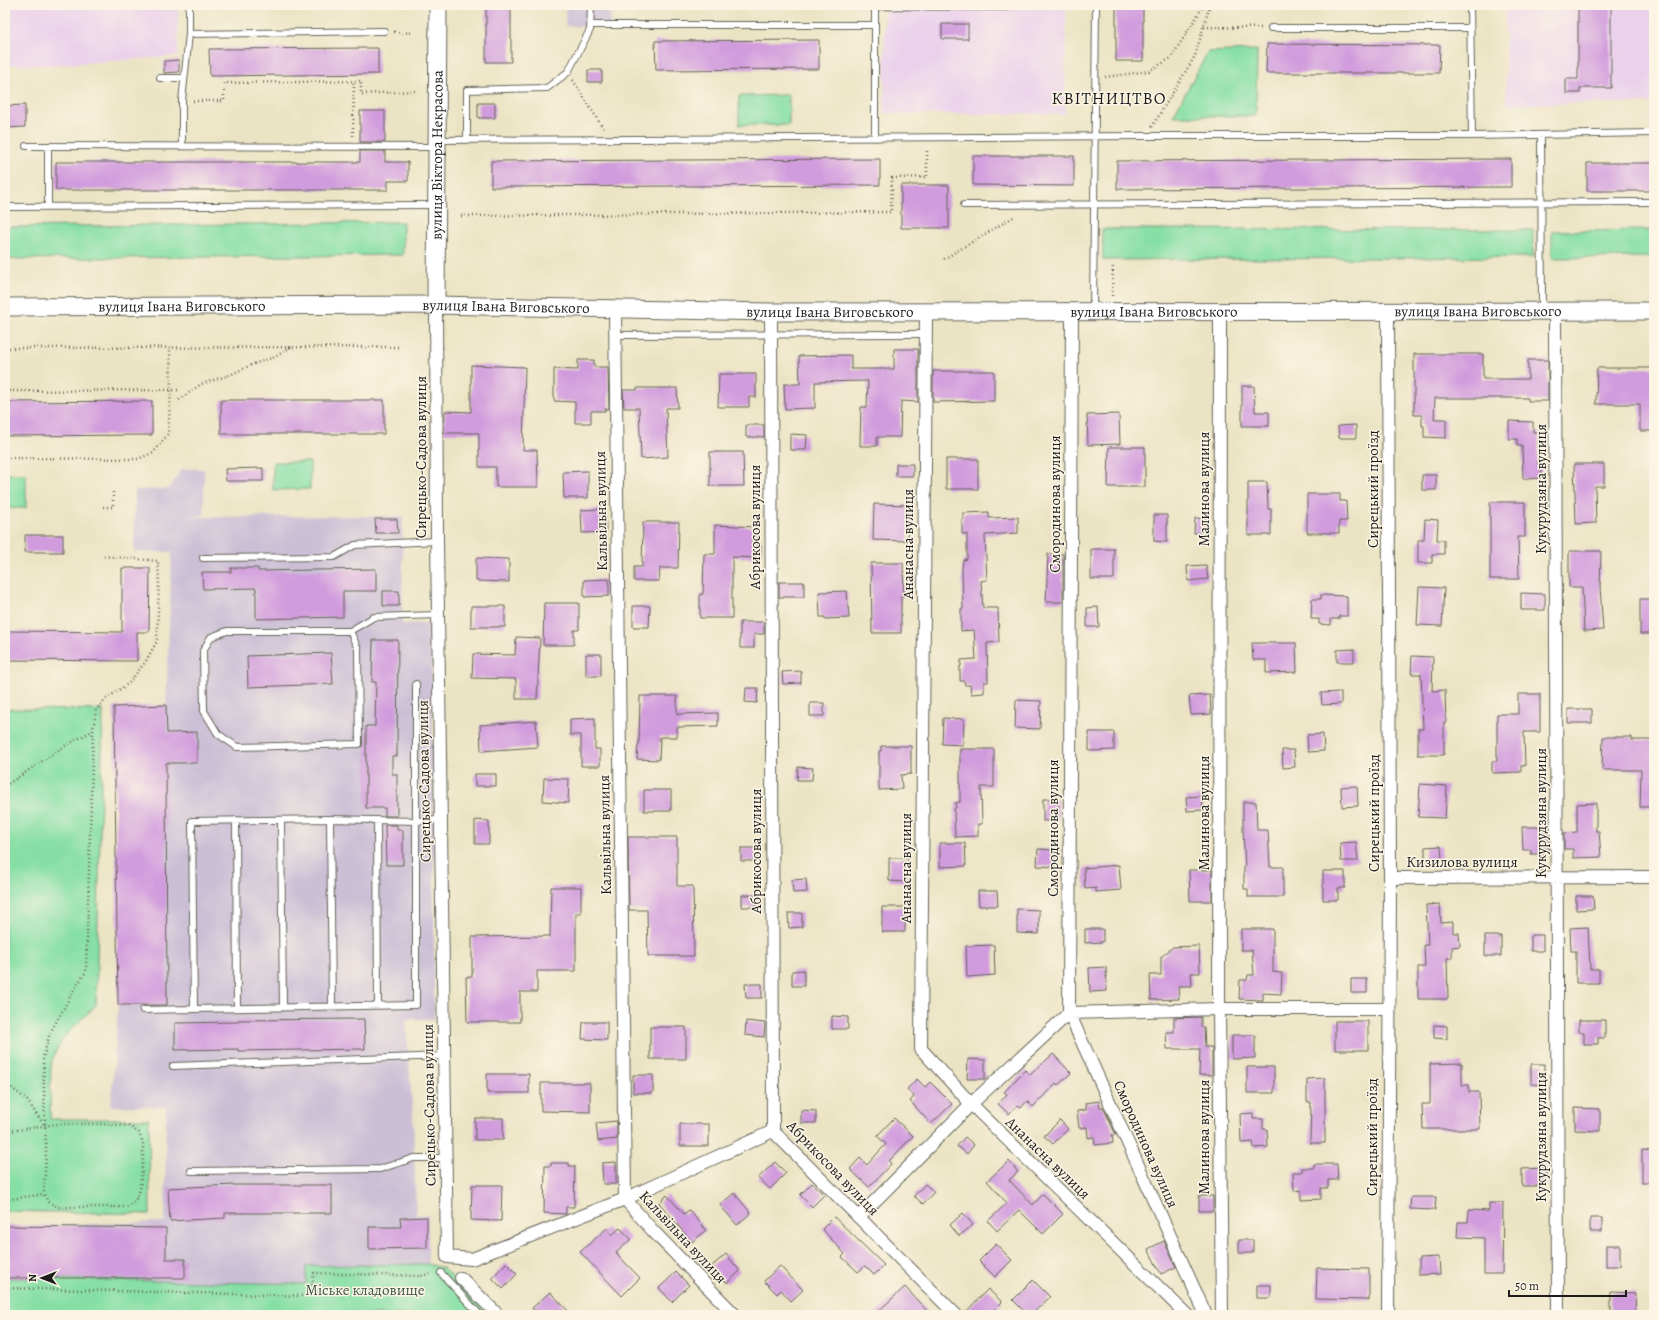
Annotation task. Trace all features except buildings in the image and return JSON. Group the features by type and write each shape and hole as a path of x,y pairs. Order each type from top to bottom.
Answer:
{"main road":[{"name":"вулиця Віктора Некрасова","path":"436,305 438,205 438,5"},
{"name":"вулиця Івана Виговського","path":"5,307 436,305 615,310 771,312 1654,311"}],"street":[{"name":"Сирецько-Садова вулиця","path":"436,305 436,541 447,1257 472,1259 625,1199"},
{"name":"Кальвільна вулиця","path":"615,310 614,335 625,1199 653,1231 735,1315"},
{"name":"Малинова вулиця","path":"1220,311 1219,1009 1222,1315"},
{"name":"Сирецький проїзд","path":"1388,311 1390,878 1388,1315"},
{"name":"Абрикосова вулиця","path":"771,312 773,1130 956,1315"},
{"name":"Ананасна вулиця","path":"926,312 921,1049 971,1104 1187,1315"},
{"name":"Смородинова вулиця","path":"1072,312 1068,1012 1206,1315"},
{"name":"Кукурудзяна вулиця","path":"1549,312 1557,878 1558,1315"},
{"name":"Кизилова вулиця","path":"1390,878 1654,877"},
{"path":"859,1217 971,1104 1068,1012 1219,1009 1389,1009"},
{"path":"625,1199 773,1130"},
{"path":"461,1278 498,1315"}],"lane":[{"path":"182,146 182,101 189,34 189,5"},
{"path":"467,140 467,90 547,88 568,72 590,30 591,5"},
{"path":"1093,311 1093,137 1096,5"},
{"path":"1470,5 1472,136"},
{"path":"875,138 876,6 1006,7"},
{"path":"591,25 875,25"},
{"path":"1271,28 1470,28"},
{"path":"189,34 384,31"},
{"path":"160,78 184,78"},
{"path":"26,146 353,147 438,144 467,140 1146,136 1472,136 1654,133"},
{"path":"1541,135 1549,312"},
{"path":"48,146 48,207"},
{"path":"964,205 1654,202"},
{"path":"5,207 438,205"},
{"path":"614,335 925,334"},
{"path":"203,558 334,557 355,545 436,541"},
{"path":"350,631 358,649 359,744 237,747 218,734 204,711 203,651 211,637 227,631 350,631 374,617 438,614"},
{"path":"143,1010 416,1005 416,684"},
{"path":"194,1009 192,821 330,819 416,821 441,820"},
{"path":"330,819 332,1006"},
{"path":"236,820 236,1008"},
{"path":"281,820 283,1007"},
{"path":"377,820 378,1006"},
{"path":"173,1066 444,1056"},
{"path":"191,1171 380,1169 414,1158 445,1158"},
{"path":"442,1273 480,1315"}],"path":[{"path":"1094,78 1149,72 1171,58 1204,5"},
{"path":"1146,136 1195,56 1210,5"},
{"path":"1204,27 1271,28"},
{"path":"384,31 414,33"},
{"path":"568,72 610,139"},
{"path":"353,147 354,81"},
{"path":"182,101 224,101 224,83 361,81 361,94 415,91"},
{"path":"461,216 891,212 892,178 927,177 927,138"},
{"path":"944,259 1033,205"},
{"path":"1112,311 1113,264"},
{"path":"5,458 138,459 153,453 168,434 171,390 170,347"},
{"path":"179,400 201,384 230,375 253,364 275,357 291,347"},
{"path":"5,348 398,347"},
{"path":"5,391 179,390"},
{"path":"103,507 113,507 112,489"},
{"path":"5,1132 45,1127 56,1124 103,1124 129,1126 139,1132 143,1143 140,1190 135,1201 126,1207 58,1207 48,1202 44,1194 46,1151 45,1127 43,1058 50,1033 86,972 93,731 96,710 106,699 129,683 146,661 157,641 160,580 158,561 103,556"},
{"path":"5,786 65,746 93,731"},
{"path":"5,1083 26,1099 45,1127"},
{"path":"5,1200 44,1194"},
{"path":"5,1288 310,1296 314,1273 420,1276 442,1273"}],"shaded area":[{"path":"5,5 178,5 178,56 54,65 5,65"},
{"path":"566,5 611,5 610,27 565,26"},
{"path":"885,5 1066,5 1065,114 884,114"},
{"path":"1505,5 1654,5 1654,103 1506,104"},
{"path":"182,469 204,469 204,515 186,517 403,516 402,624 431,623 434,820 434,1019 406,1019 413,1118 416,1215 428,1215 428,1264 306,1266 306,1284 5,1278 5,1226 165,1222 166,1107 111,1106 118,1005 166,705 172,552 134,552 135,490 169,489"}],"green space":[{"path":"1257,50 1256,116 1173,116 1208,52"},
{"path":"789,95 789,125 739,125 739,96"},
{"path":"403,222 403,255 5,259 5,227"},
{"path":"1102,229 1533,230 1533,257 1103,260"},
{"path":"1654,230 1654,257 1552,258 1552,231"},
{"path":"273,462 310,462 310,489 273,490"},
{"path":"5,474 26,474 26,508 5,508"},
{"path":"5,709 103,710 96,1005 62,1039 51,1062 50,1119 149,1119 150,1214 5,1211"},
{"name":"Міське кладовище","path":"428,1264 443,1268 490,1315 5,1315 5,1278 306,1284 306,1266"}],"district":[{"name":"КВІТНИЦТВО","path":"1109,98"}]}
